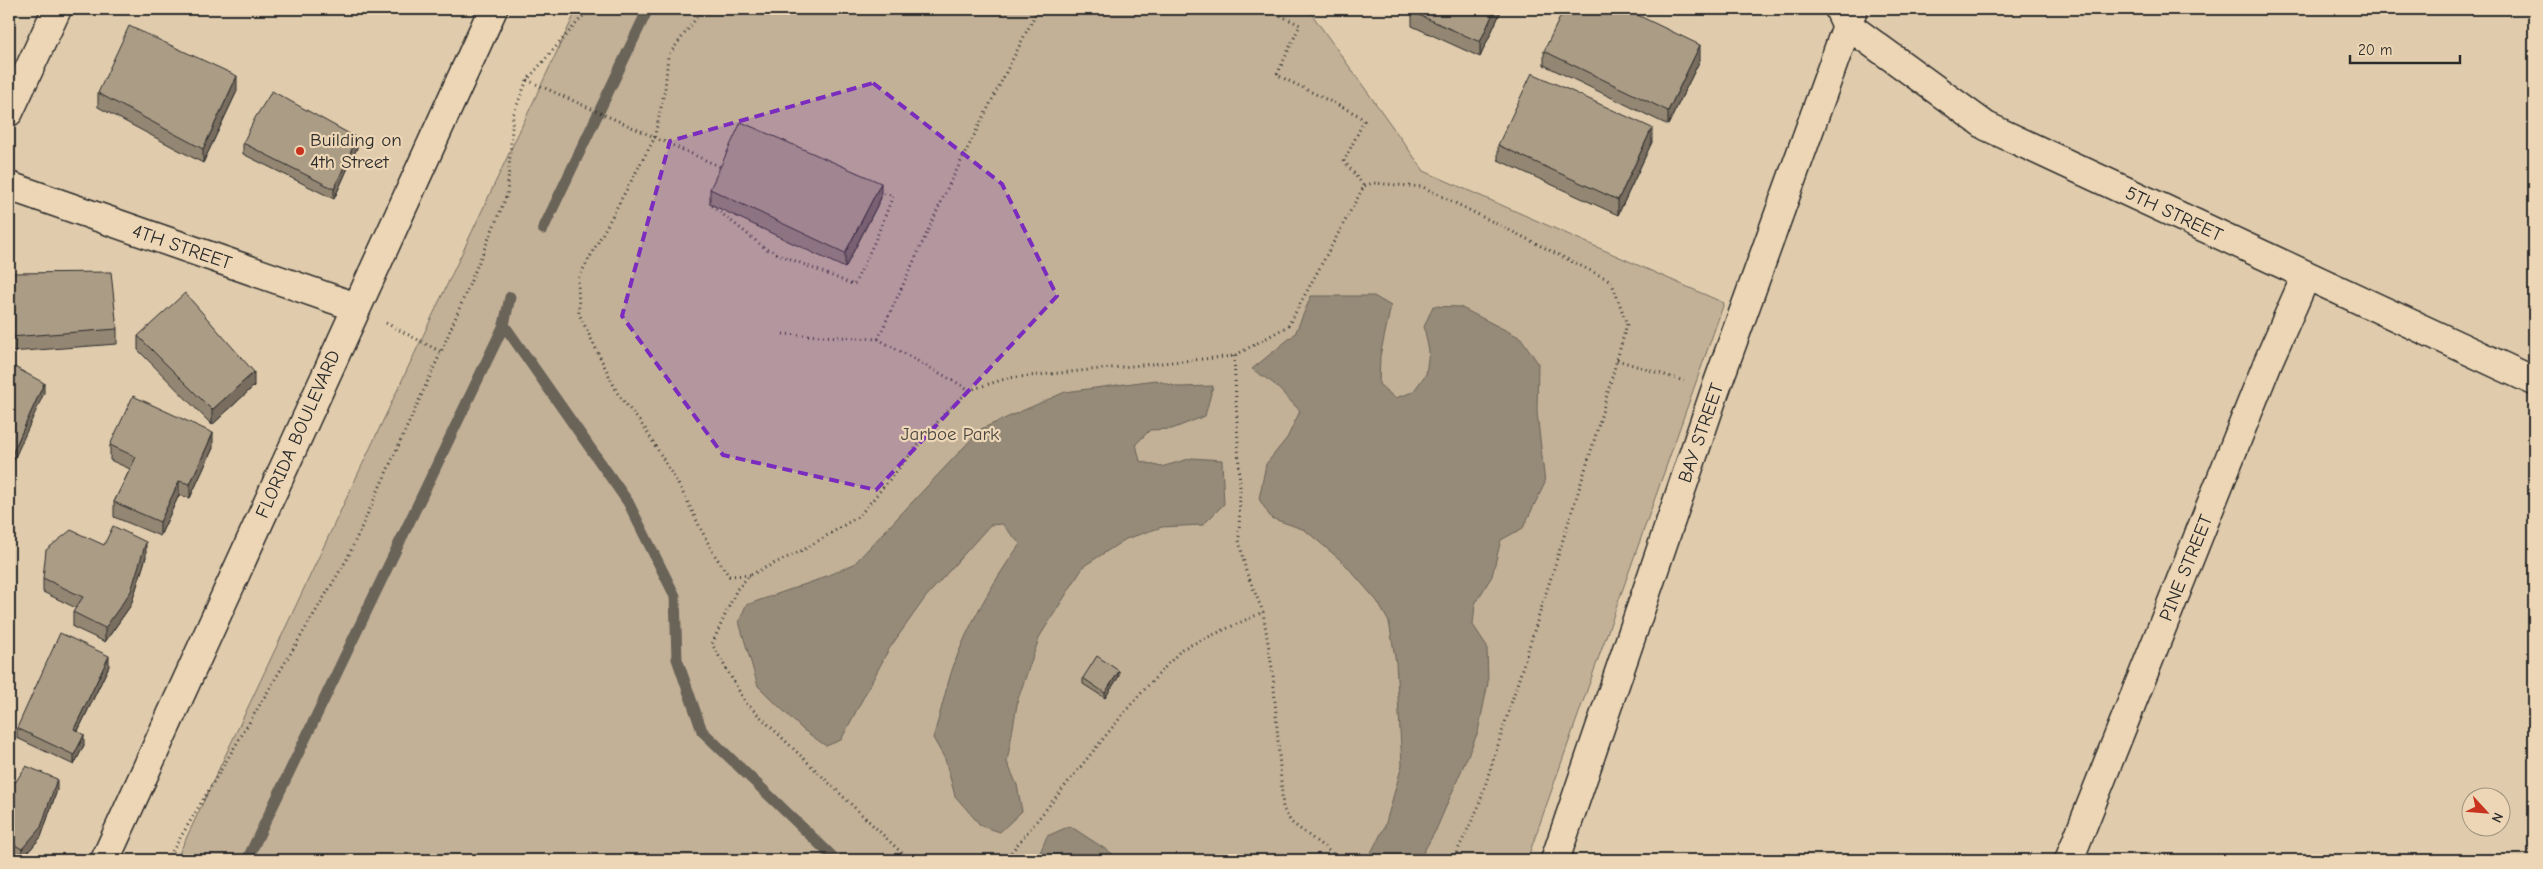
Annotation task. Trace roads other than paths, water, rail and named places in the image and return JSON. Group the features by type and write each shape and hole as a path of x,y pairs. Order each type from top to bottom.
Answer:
{"street":[{"path":"9,112 57,9"},
{"name":"FLORIDA BOULEVARD","path":"105,860 493,9"},
{"name":"5TH STREET","path":"1846,14 1986,126 2534,381"},
{"name":"BAY STREET","path":"1555,860 1846,14"},
{"name":"4TH STREET","path":"9,186 356,307"},
{"name":"PINE STREET","path":"2069,860 2265,372 2306,276"}],"waterway":[{"path":"543,229 648,9"},
{"path":"510,297 504,325 628,502 675,596 677,659 702,731 836,860"},
{"path":"247,860 504,325"}],"place":[{"name":"Building on 4th Street","path":"300,151"}],"park label":[{"name":"Jarboe Park","path":"950,434"}]}
